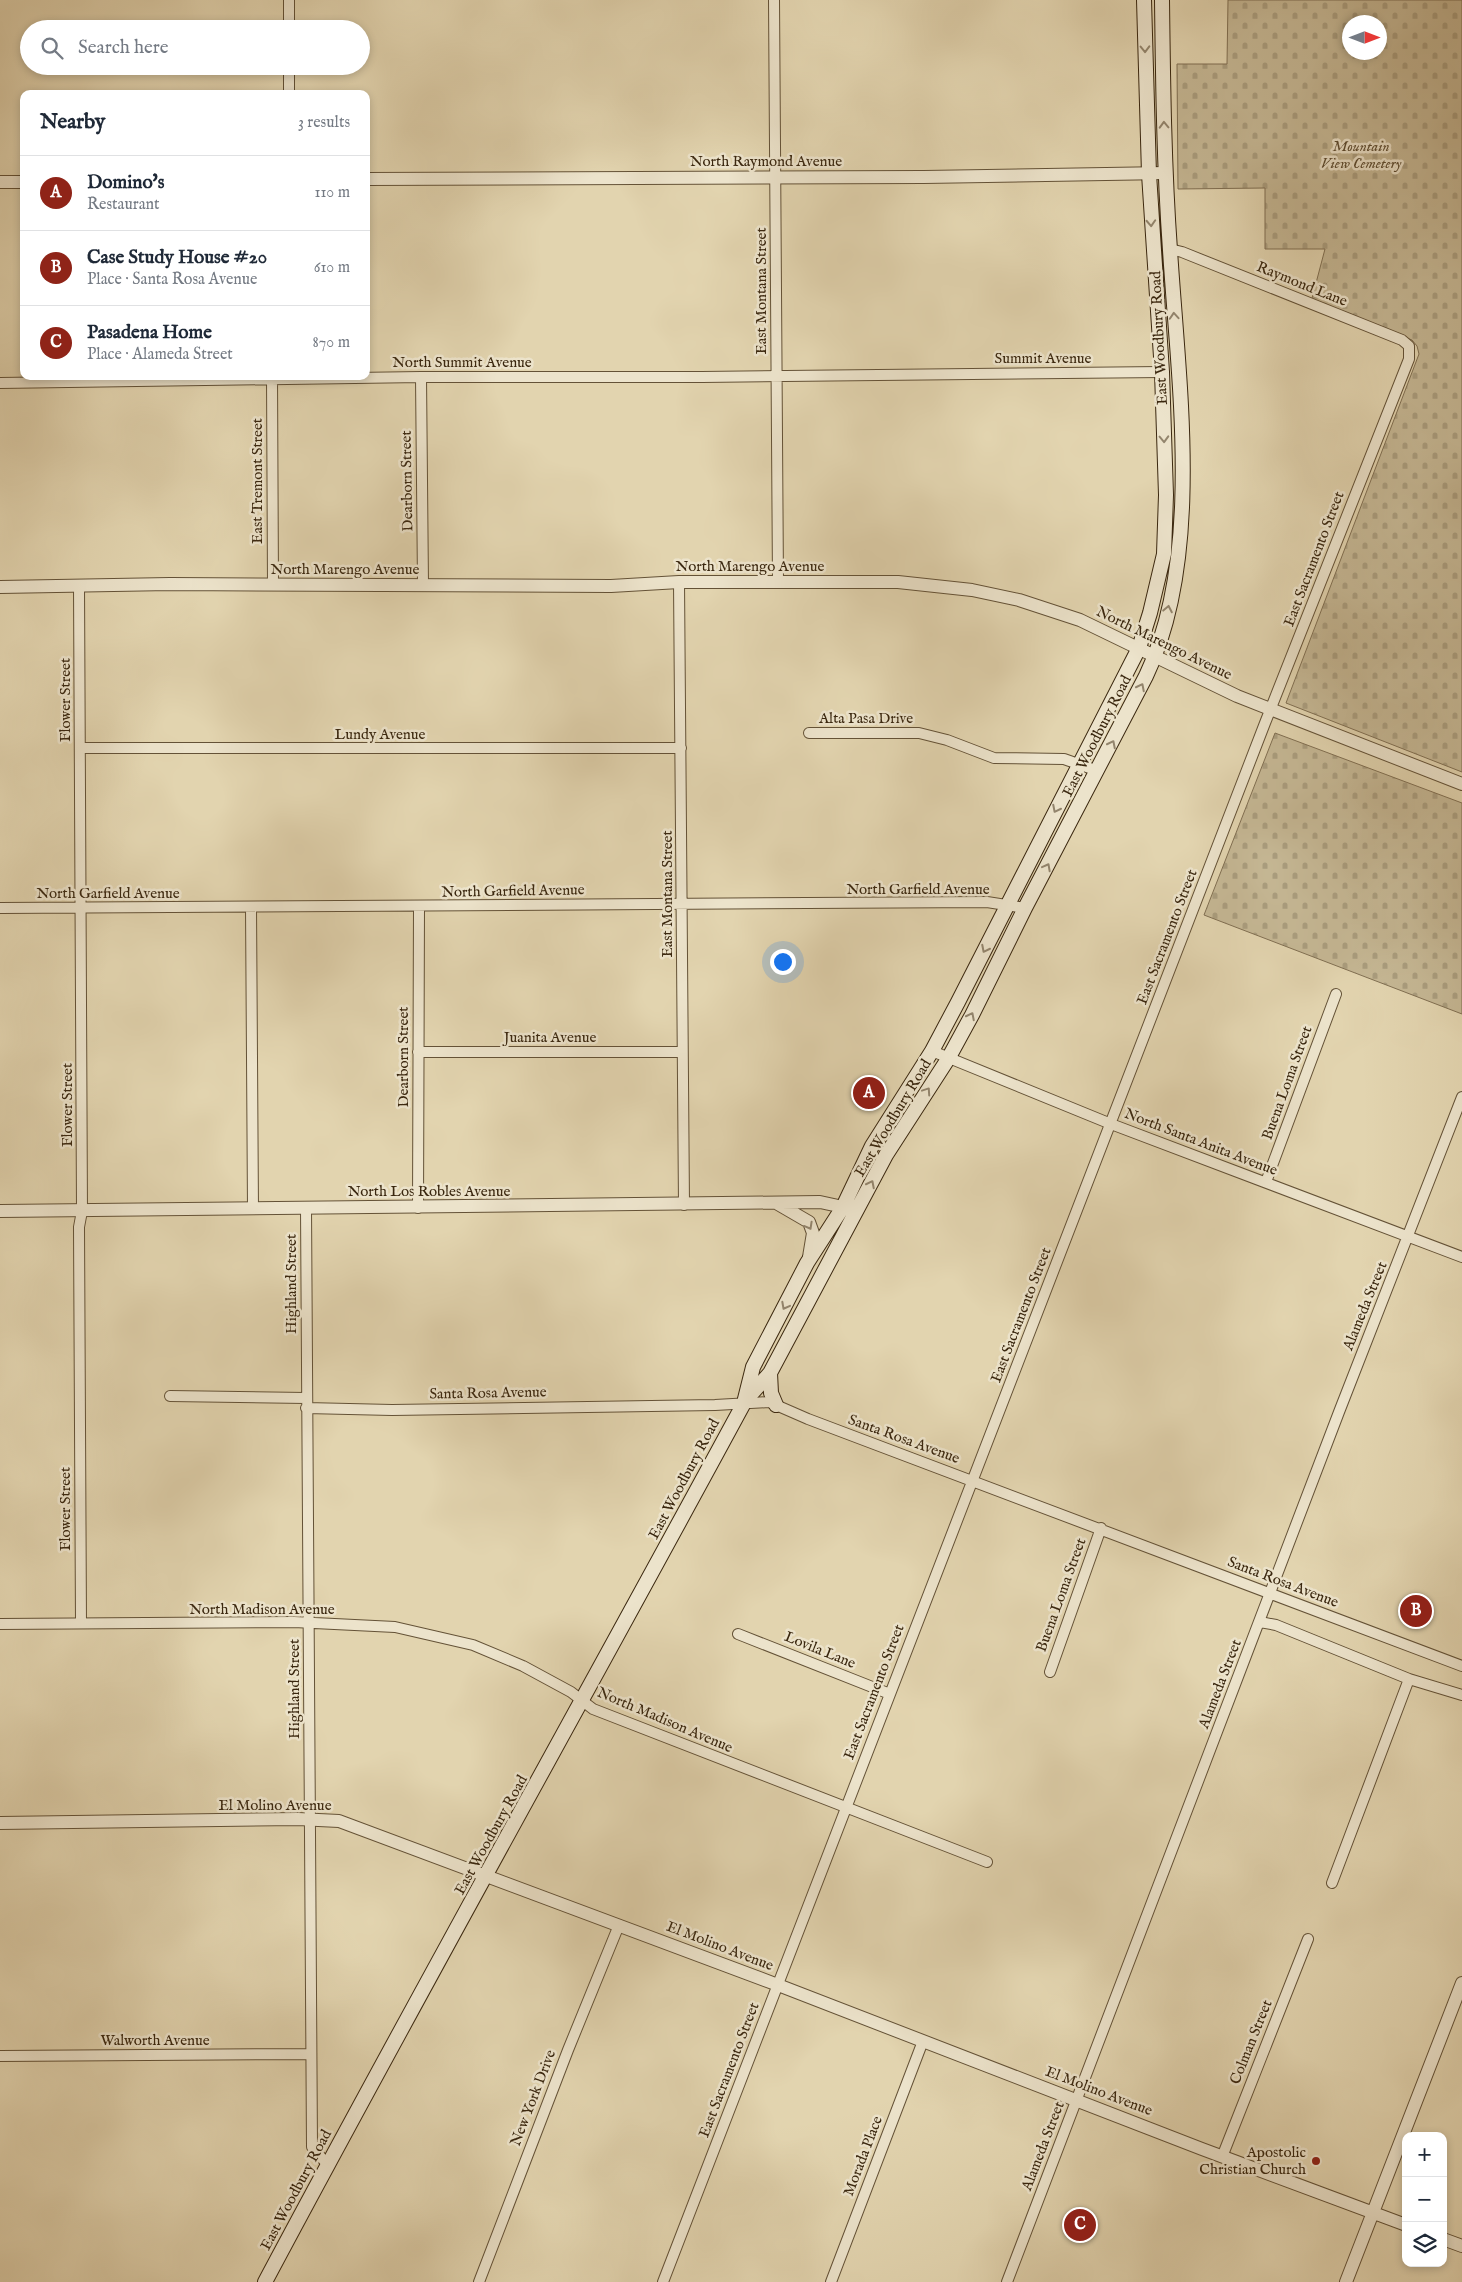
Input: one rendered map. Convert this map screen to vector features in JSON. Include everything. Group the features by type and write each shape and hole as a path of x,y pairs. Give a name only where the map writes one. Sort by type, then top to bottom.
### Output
{"main road":[{"name":"East Woodbury Road","path":"744,1403 753,1367 808,1263 843,1207 872,1146 932,1050 1139,648 1164,554 1166,495 1162,372 1148,174 1144,0"},
{"name":"East Woodbury Road","path":"266,2282 327,2164 583,1701 744,1403 770,1373 886,1155 948,1059 1156,656 1165,626 1182,527 1180,433 1166,173 1162,0"},
{"path":"890,1115 905,1123"},
{"path":"770,1373 771,1392 776,1405"}],"street":[{"path":"289,0 289,20"},
{"name":"East Montana Street","path":"774,0 778,582"},
{"path":"289,75 289,90"},
{"name":"North Raymond Avenue","path":"370,179 1035,176 1166,173"},
{"path":"0,182 20,182"},
{"name":"Raymond Lane","path":"1170,249 1182,252 1402,340 1409,346 1409,359"},
{"name":"East Sacramento Street","path":"663,2282 1271,709 1409,359"},
{"name":"Summit Avenue","path":"924,374 1162,372"},
{"name":"North Summit Avenue","path":"370,377 924,374"},
{"name":"Dearborn Street","path":"421,377 423,585"},
{"name":"North Summit Avenue","path":"0,383 216,380"},
{"name":"East Tremont Street","path":"272,380 273,585"},
{"name":"East Montana Street","path":"679,582 684,1205"},
{"name":"North Marengo Avenue","path":"0,587 170,584 612,586 679,582 898,582 972,590 1019,600 1080,620 1236,696 1462,784"},
{"name":"Flower Street","path":"79,585 82,1211 79,1227 80,1623"},
{"name":"Alta Pasa Drive","path":"809,733 919,733 947,740 994,758 1064,760 1098,771"},
{"name":"Lundy Avenue","path":"80,748 681,748"},
{"name":"North Garfield Avenue","path":"0,908 419,907 986,902 1025,908"},
{"path":"251,907 253,1209"},
{"name":"Dearborn Street","path":"418,1208 419,907"},
{"name":"Buena Loma Street","path":"1266,1182 1336,994"},
{"name":"North Santa Anita Avenue","path":"932,1050 948,1059 1017,1084 1111,1124 1409,1235 1462,1257"},
{"name":"Juanita Avenue","path":"418,1052 682,1052"},
{"name":"Alameda Street","path":"1007,2282 1462,1097"},
{"name":"North Los Robles Avenue","path":"0,1211 418,1208 824,1202 856,1213"},
{"path":"778,1204 809,1222 813,1233 808,1263"},
{"name":"Highland Street","path":"306,1208 312,2147 327,2164"},
{"name":"Santa Rosa Avenue","path":"170,1396 306,1403 392,1410 715,1405 768,1402 1462,1666"},
{"name":"Buena Loma Street","path":"1050,1672 1101,1528"},
{"name":"North Madison Avenue","path":"0,1624 309,1622 396,1627 473,1645 523,1666 583,1701 593,1709 987,1862"},
{"path":"1260,1622 1276,1625 1409,1679 1462,1695"},
{"name":"Lovila Lane","path":"738,1634 890,1694"},
{"path":"1332,1883 1409,1679"},
{"name":"El Molino Avenue","path":"0,1822 309,1819 339,1821 778,1985 1222,2157 1402,2224"},
{"name":"New York Drive","path":"479,2282 564,2059 619,1925"},
{"name":"Colman Street","path":"1222,2157 1308,1939"},
{"path":"1346,2282 1462,1983"},
{"name":"Morada Place","path":"830,2282 923,2040"},
{"name":"Walworth Avenue","path":"0,2056 311,2054"},
{"path":"1447,2240 1462,2246"}],"green space":[{"name":"Mountain View Cemetery","path":"1228,0 1462,0 1462,772 1286,703 1419,354 1417,346 1412,340 1311,302 1325,249 1265,249 1265,188 1178,189 1177,64 1227,64"},
{"path":"1275,733 1462,803 1462,1014 1204,915"}],"place":[{"name":"Domino's","path":"869,1093"},
{"name":"Case Study House #20","path":"1416,1611"},
{"name":"Apostolic Christian Church","path":"1316,2161"},
{"name":"Pasadena Home","path":"1080,2225"}]}
